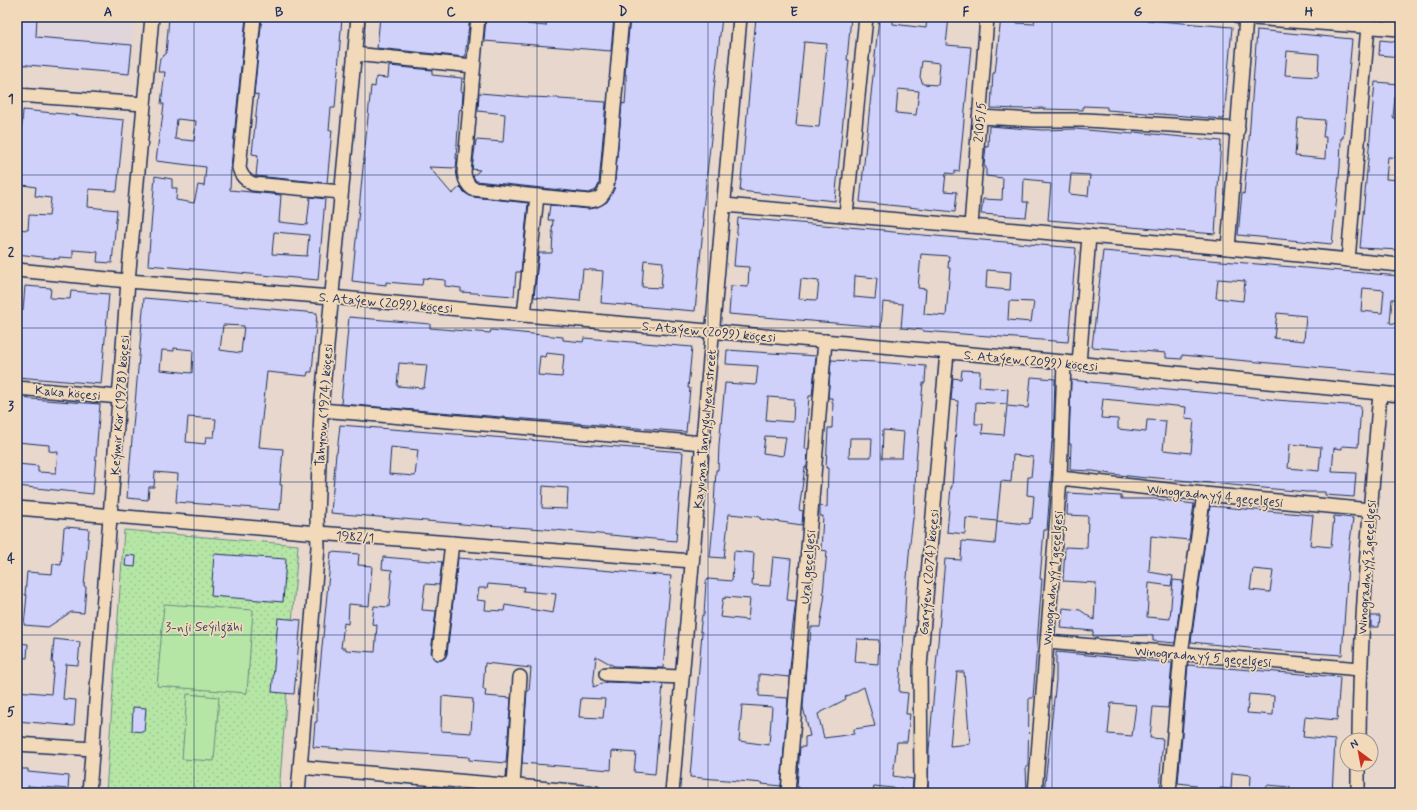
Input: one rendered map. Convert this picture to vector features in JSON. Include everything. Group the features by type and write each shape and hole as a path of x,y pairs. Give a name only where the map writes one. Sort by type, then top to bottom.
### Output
{"street":[{"name":"Keýmir Kör (1978) köçesi","path":"89,793 128,281 152,17"},
{"path":"254,17 239,168 241,174 245,180 253,184 341,192"},
{"name":"Tahyrow (1974) köçesi","path":"298,793 318,547 317,518 321,410 358,17"},
{"path":"478,17 464,173 465,180 469,186 474,189 589,201 601,198 607,186 622,17"},
{"name":"Kayuma Tanrygulyeva street","path":"672,793 740,17"},
{"path":"846,215 866,17"},
{"name":"2105/5","path":"971,226 987,17"},
{"path":"1240,17 1400,29"},
{"path":"1228,248 1246,18"},
{"path":"1348,260 1368,26"},
{"path":"354,54 474,66"},
{"path":"17,95 144,104"},
{"path":"979,118 1086,120 1238,129"},
{"path":"524,315 537,196"},
{"path":"724,205 1228,248 1400,265"},
{"path":"1079,364 1089,236"},
{"name":"S. Ataýew (2099) köçesi","path":"17,270 128,281 331,296 524,315 1064,362 1400,395"},
{"name":"Ural geçelgesi","path":"788,793 826,342"},
{"name":"Garyýew (2074) köçesi","path":"920,793 920,667 947,352"},
{"name":"Winogradnyý 1 geçelgesi","path":"1035,793 1060,478 1064,362"},
{"name":"Kaka köçesi","path":"17,388 120,397"},
{"name":"Winogradnyý 3 geçelgesi","path":"1359,732 1360,669 1370,510 1380,394"},
{"path":"321,410 703,443"},
{"name":"Winogradnyý 4 geçelgesi","path":"1060,478 1370,510"},
{"path":"1169,793 1181,654 1204,494"},
{"name":"1982/1","path":"17,508 111,517 452,544 692,561"},
{"path":"439,653 452,544"},
{"name":"Winogradnyý 5 geçelgesi","path":"1047,642 1360,669"},
{"path":"606,674 682,677"},
{"path":"513,786 520,677"},
{"path":"17,744 93,748"},
{"path":"300,767 595,793"},
{"path":"1358,772 1358,793"}],"shaded area":[{"path":"17,17 135,17 130,75 17,65"}],"green space":[{"name":"3-nji Seýilgähi","path":"124,530 298,545 279,793 106,793"},
{"path":"164,604 253,610 247,693 157,686"},
{"path":"187,694 219,697 214,761 182,759"}],"building":[{"path":"17,17 37,17 36,37 132,45 129,74 17,64"},
{"path":"169,17 246,17 230,190 281,195 279,222 307,225 310,197 325,199 318,280 148,265 155,176 172,179 172,188 177,188 176,200 194,203 198,185 204,186 206,167 156,161 164,104 161,104 165,72 158,72 160,58 166,54","holes":["177,119 196,121 194,141 175,139","274,232 309,235 307,256 272,254"]},
{"path":"262,17 342,17 335,108 331,108 329,130 332,130 327,183 256,176 258,155 252,154 258,95 254,94"},
{"path":"380,17 470,17 465,57 377,48"},
{"path":"486,17 516,20 517,17 527,17 527,24 546,26 547,17 614,17 611,51 484,41"},
{"path":"630,17 722,17 702,218 704,219 695,311 601,303 603,271 583,269 580,301 534,297 539,253 552,253 553,220 548,220 550,205 588,209 595,208 607,202 614,189 622,103 625,104 625,74","holes":["644,260 663,262 661,288 642,287"]},
{"path":"756,17 851,17 847,60 849,60 835,201 740,191","holes":["804,42 827,44 819,127 796,125"]},
{"path":"879,17 893,17 893,24 926,28 927,17 949,17 946,45 971,47 959,172 955,171 955,174 946,173 944,191 957,192 955,212 860,202","holes":["922,61 940,63 938,85 923,84 920,77","898,89 919,91 916,115 896,113"]},
{"path":"1001,17 1016,17 1016,23 1034,24 1035,17 1109,17 1232,27 1224,119 1107,110 1107,107 1083,106 1083,110 991,108 993,73 995,73"},
{"path":"1257,30 1352,39 1343,138 1341,138 1340,167 1332,244 1238,235 1242,193 1244,194","holes":["1287,51 1319,54 1318,77 1285,75","1298,118 1325,120 1323,137 1326,137 1325,159 1295,156"]},
{"path":"1380,40 1400,42 1400,57 1379,55"},
{"path":"389,66 432,70 432,75 462,78 462,110 460,109 459,113 456,168 429,167 452,194 460,187 465,193 472,197 528,203 521,272 516,272 514,296 461,292 461,288 445,286 445,280 423,278 422,285 386,282 386,285 352,281 371,86 375,87 376,77 388,78"},
{"path":"1375,82 1400,84 1400,95 1398,98 1395,97 1393,118 1400,119 1400,158 1388,157 1386,179 1400,180 1400,250 1360,248"},
{"path":"479,93 606,102 599,184 596,190 589,193 476,181 473,176 480,170 472,169 476,140 503,142 505,114 478,111"},
{"path":"23,110 124,120 117,191 89,189 88,207 117,210 112,263 97,262 98,252 73,250 73,258 59,257 59,259 17,254 17,229 28,230 29,215 49,216 51,198 35,196 36,187 17,184"},
{"path":"989,126 1042,130 1075,129 1133,134 1134,132 1221,141 1215,234 1048,220 1051,184 1042,183 1043,181 1024,179 1023,202 1028,202 1026,217 981,214 983,199 1002,200 1003,178 986,176 986,167 984,166 986,146 988,147","holes":["1071,174 1090,175 1088,196 1069,194"]},
{"path":"738,218 1076,248 1068,342 901,328 903,304 883,302 881,327 729,314 731,286 748,287 749,267 734,266","holes":["921,254 949,256 948,268 950,268 946,316 924,314 926,289 918,288","987,270 1011,272 1010,290 986,288","855,276 877,278 875,299 854,297","801,279 819,281 817,300 799,299","1009,301 1034,302 1031,322 1008,320"]},
{"path":"1103,251 1400,276 1400,299 1392,299 1390,323 1400,324 1400,375 1182,355 1182,359 1166,358 1166,353 1092,347","holes":["1218,279 1245,281 1243,301 1216,298","1363,288 1384,290 1382,313 1361,311","1277,313 1306,316 1304,341 1274,338"]},
{"path":"25,286 51,288 50,298 70,299 71,291 109,294 101,384 17,377 17,310 23,310"},
{"path":"144,298 317,313 312,372 308,372 307,376 267,372 259,447 283,449 280,485 282,485 280,510 176,502 178,474 155,472 154,487 149,487 148,500 127,498","holes":["223,325 244,326 241,353 220,350","174,348 193,350 192,373 160,370 162,350 174,351","188,417 216,419 214,437 206,437 205,444 186,442"]},
{"path":"349,317 430,324 430,328 490,333 491,330 563,337 563,340 583,342 584,338 692,347 686,432 341,404","holes":["546,353 564,355 562,377 538,375 540,356 545,357","399,363 427,365 424,388 397,386"]},
{"path":"727,350 816,356 812,396 809,396 805,449 808,449 807,467 805,467 799,510 803,511 802,525 760,519 760,517 729,514 724,558 710,557 715,504 716,470 718,470 725,383 756,385 758,366 726,364","holes":["768,397 794,399 793,422 766,420","765,436 786,437 783,456 763,453"]},
{"path":"831,360 926,366 925,383 923,383 916,461 914,518 910,543 899,692 908,693 906,714 910,714 907,742 897,742 893,776 913,779 912,793 900,793 901,789 874,786 873,793 798,793 799,787 797,787 800,747 805,747 805,737 810,736 803,707 808,641 810,641 811,627 820,627 825,594 823,593 827,551 821,550 823,516 820,516 820,506 827,507 828,468 826,468 828,428 832,428 833,402 832,398 828,398","holes":["883,430 904,432 902,458 882,458","850,438 872,438 871,457 849,457","857,639 879,640 878,664 855,662","864,687 875,726 854,729 854,734 824,738 818,714 846,699 845,697"]},
{"path":"962,370 980,371 979,387 1008,389 1007,404 976,402 975,424 983,424 982,433 1004,435 1007,406 1028,408 1031,377 1055,379 1053,442 1050,464 1052,464 1047,530 1044,530 1040,579 1042,579 1033,698 1029,698 1028,767 1026,767 1027,793 928,793 929,750 945,559 961,560 962,541 995,544 997,521 966,518 965,534 947,532 952,487 958,401 951,400 953,378 961,379","holes":["1013,455 1033,457 1031,477 1028,477 1027,495 1034,496 1032,519 1030,518 1030,523 997,521 1001,481 1011,482","957,672 964,672 970,744 950,746"]},
{"path":"1071,380 1276,400 1361,406 1358,447 1342,446 1342,449 1334,448 1332,472 1356,473 1354,497 1325,495 1325,492 1306,492 1070,470 1071,444 1069,444","holes":["1103,399 1186,407 1185,418 1194,419 1191,453 1163,450 1166,421 1147,420 1146,432 1118,429 1118,419 1101,418","1290,444 1321,447 1319,471 1288,468"]},
{"path":"17,398 100,404 93,494 17,486 17,464 38,466 38,472 56,473 58,452 49,451 49,445 17,442"},
{"path":"340,425 683,452 676,541 544,529 486,526 331,513","holes":["391,447 418,450 415,476 389,474","543,486 568,488 567,509 542,508"]},
{"path":"1068,493 1121,496 1121,499 1155,499 1194,504 1189,540 1151,536 1149,572 1173,576 1171,586 1149,583 1147,617 1170,619 1173,580 1183,581 1175,643 1153,641 1153,635 1093,636 1093,631 1061,628 1063,608 1080,610 1094,620 1096,583 1063,581 1065,547 1087,548 1088,516 1067,515"},
{"path":"1210,506 1313,515 1310,545 1331,547 1334,516 1353,518 1349,550 1342,655 1268,650 1191,642","holes":["1253,569 1273,571 1270,592 1250,590"]},
{"path":"64,528 89,529 84,586 86,587 84,613 71,612 48,627 24,625 27,595 25,595 27,572 52,574 53,564 61,565"},
{"path":"734,551 754,553 752,585 770,586 773,557 791,559 787,600 796,601 791,639 793,640 789,677 759,674 759,696 788,698 781,786 762,784 763,783 690,777 702,632 700,631 702,615 704,615 706,582 708,579 732,581","holes":["725,597 750,599 748,620 720,617 723,598 725,599","742,705 772,707 769,745 739,741"]},
{"path":"331,552 359,554 358,565 372,566 369,606 349,604 348,624 344,623 341,648 346,648 346,650 375,652 377,625 372,624 374,606 389,607 392,570 382,569 383,557 442,562 439,585 425,584 422,610 436,611 431,652 434,659 438,661 445,658 447,654 458,558 671,576 663,668 614,666 596,656 593,687 607,682 663,684 655,774 634,772 636,753 612,751 611,770 522,763 527,691 529,691 531,668 485,663 483,689 486,690 485,696 511,698 506,763 469,760 469,757 313,747 315,722 317,722 317,700","holes":["488,584 524,587 523,591 556,594 553,613 505,605 504,611 485,610 486,601 477,600 479,588 487,588","442,696 473,699 471,733 441,731","581,698 605,699 603,718 579,717"]},
{"path":"214,554 286,559 283,602 211,596"},
{"path":"126,555 136,556 135,567 125,566"},
{"path":"1371,616 1380,616 1379,627 1371,627"},
{"path":"278,618 301,620 294,694 272,692"},
{"path":"54,639 80,642 78,665 66,664 63,699 76,700 74,726 17,721 17,691 51,694 54,663 52,663"},
{"path":"17,643 28,644 27,658 17,657"},
{"path":"1056,652 1172,663 1168,708 1153,707 1150,738 1163,739 1160,793 1044,793 1056,680","holes":["1111,703 1136,705 1132,736 1108,734"]},
{"path":"1188,665 1340,677 1337,720 1305,717 1303,737 1335,740 1332,793 1289,793 1290,787 1267,785 1266,793 1250,793 1251,775 1232,773 1231,789 1220,788 1220,793 1195,793 1196,785 1178,783","holes":["1249,694 1274,696 1273,715 1247,713"]},
{"path":"133,707 146,708 144,732 132,731"},
{"path":"17,769 28,769 28,772 69,776 68,789 28,786 27,793 17,793"}]}
